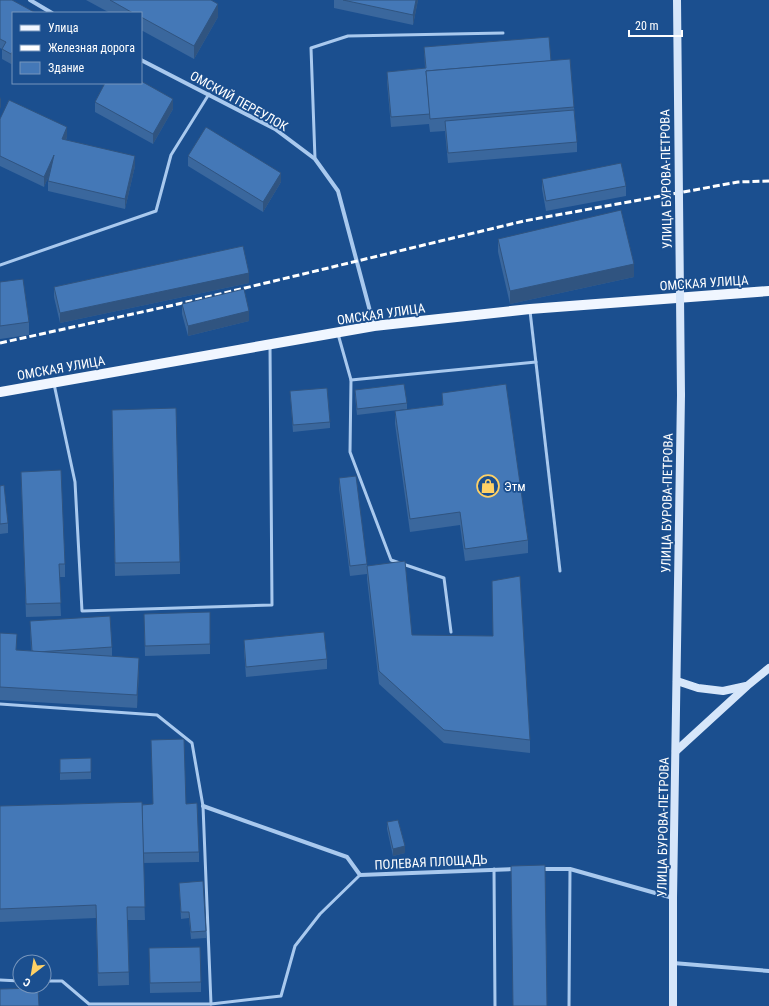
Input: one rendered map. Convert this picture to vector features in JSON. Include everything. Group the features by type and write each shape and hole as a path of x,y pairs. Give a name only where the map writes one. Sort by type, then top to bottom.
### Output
{"main road":[{"name":"УЛИЦА БУРОВА-ПЕТРОВА","path":"673,1006 673,898 681,395 677,0"},
{"name":"ОМСКАЯ УЛИЦА","path":"0,392 374,326 530,309 769,291"},
{"path":"676,751 747,686 769,668"},
{"path":"677,681 698,688 723,691 747,686"}],"street":[{"path":"30,0 50,12"},
{"name":"ОМСКИЙ ПЕРЕУЛОК","path":"142,60 275,129 315,159 338,191 374,326"},
{"name":"ПОЛЕВАЯ ПЛОЩАДЬ","path":"203,806 347,858 360,875 516,869"},
{"path":"532,869 570,869 673,898"},
{"path":"673,963 769,971"}],"lane":[{"path":"315,159 311,48 348,36 503,33"},
{"path":"0,265 156,211 170,155 209,94"},
{"path":"530,309 560,571"},
{"path":"338,332 351,380 350,452 391,560 444,578 451,632"},
{"path":"54,382 75,482 82,611 272,605 270,344"},
{"path":"351,380 536,362"},
{"path":"0,704 157,715 192,743 203,806 211,1004"},
{"path":"494,869 495,1006"},
{"path":"569,1006 570,869"},
{"path":"52,981 62,981 89,1004 211,1004 281,996 295,946 320,914 360,875"},
{"path":"0,980 12,981"}],"building":[{"path":"0,0 12,0 34,12 12,12 11,54 2,49 6,42 0,39"},
{"path":"110,0 211,0 218,4 194,46 142,18 142,12 131,12"},
{"path":"343,0 416,0 413,15"},
{"path":"549,37 551,61 426,71 430,114 391,117 387,72 426,68 424,47"},
{"path":"570,59 574,107 430,119 426,71"},
{"path":"142,82 173,99 153,134 95,102 104,84 142,84"},
{"path":"9,100 67,127 62,139 135,156 125,199 48,181 54,155 44,177 0,156 0,119"},
{"path":"574,110 577,142 448,153 445,121"},
{"path":"206,127 281,173 263,202 188,156"},
{"path":"621,163 626,186 546,201 542,179"},
{"path":"621,210 634,264 510,291 498,239"},
{"path":"243,246 249,273 60,313 54,287"},
{"path":"23,279 29,322 0,326 0,282"},
{"path":"244,289 249,311 188,326 182,304"},
{"path":"404,384 407,403 357,409 355,390"},
{"path":"506,384 528,540 465,549 460,512 410,519 395,411 443,405 442,393"},
{"path":"327,388 330,422 293,425 290,391"},
{"path":"176,408 180,562 115,563 112,410"},
{"path":"61,470 65,564 59,564 61,603 26,604 21,472"},
{"path":"356,476 367,564 350,566 339,478"},
{"path":"4,485 8,523 0,524 0,486"},
{"path":"405,561 412,635 493,636 492,581 520,576 530,740 444,730 379,671 367,566"},
{"path":"210,612 210,644 145,646 144,614"},
{"path":"110,616 112,647 37,652 32,651 30,621"},
{"path":"324,632 327,659 246,667 244,640"},
{"path":"0,633 17,634 16,650 139,658 137,695 0,687"},
{"path":"184,739 186,804 197,803 199,852 143,853 142,805 153,804 151,740"},
{"path":"91,758 91,772 60,773 60,759"},
{"path":"142,802 145,907 127,907 129,972 98,973 96,905 0,909 0,806"},
{"path":"398,820 405,846 393,849 387,822"},
{"path":"545,865 547,1006 513,1006 511,866"},
{"path":"203,881 206,931 191,932 189,912 181,912 179,883"},
{"path":"200,947 201,982 150,983 149,948"},
{"path":"0,989 12,989 12,994 38,994 39,1006 0,1006"}],"railway":[{"path":"0,343 174,305 524,221 738,182 769,181"}],"place":[{"name":"Этм","path":"488,486"}]}
